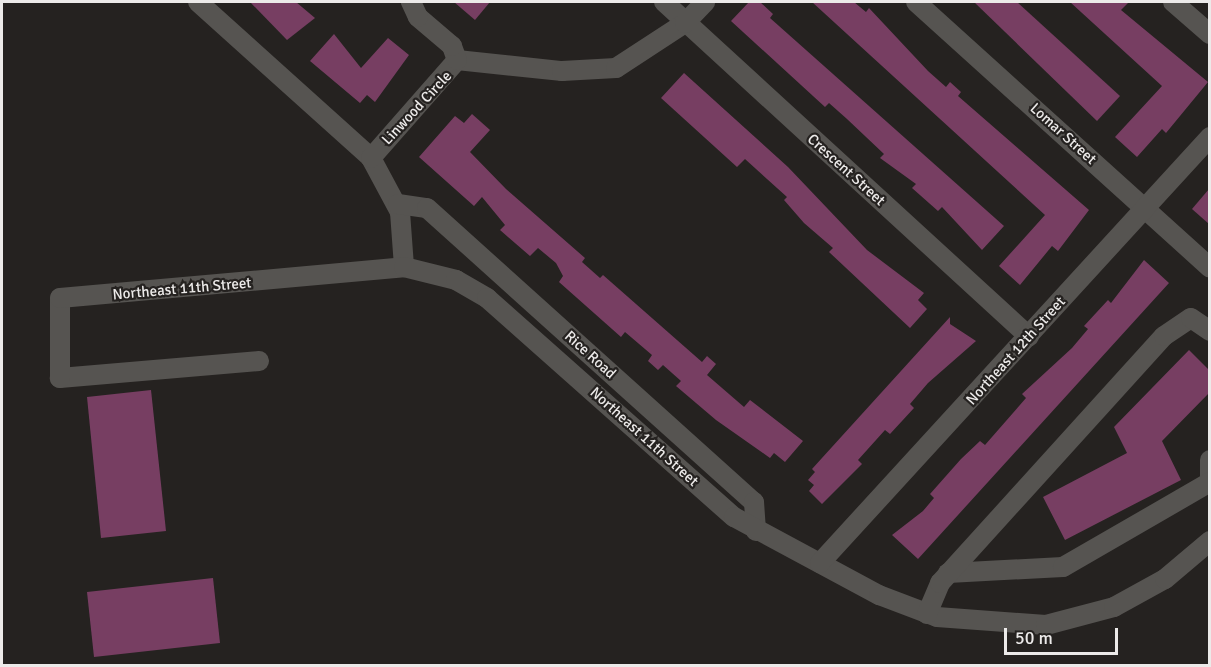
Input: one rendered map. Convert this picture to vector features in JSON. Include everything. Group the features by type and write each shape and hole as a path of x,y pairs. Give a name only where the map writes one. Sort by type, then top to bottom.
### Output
{"street":[{"path":"198,2 371,158 398,204 404,267"},
{"name":"Linwood Circle","path":"371,158 457,60 452,46 418,16 411,2"},
{"name":"Crescent Street","path":"664,2 1029,337"},
{"path":"457,60 562,71 616,69 685,23 705,2"},
{"name":"Lomar Street","path":"916,2 1209,268"},
{"path":"1173,2 1209,34"},
{"name":"Northeast 12th Street","path":"820,563 1029,337 1209,137"},
{"name":"Rice Road","path":"398,204 427,208 754,502 756,531"},
{"name":"Northeast 11th Street","path":"259,361 60,378 60,298 404,267 456,280 487,298 734,518 820,563 927,614 1046,626 1114,607 1165,579 1209,541"},
{"path":"927,614 948,573 1176,325 1191,318 1209,331"},
{"path":"948,573 1063,567 1209,480 1209,460"}],"building":[{"path":"250,2 296,2 315,18 287,40"},
{"path":"454,2 490,2 475,20"},
{"path":"749,2 760,2 773,14 770,18 1004,226 982,250 942,207 938,211 912,188 916,184 880,158 884,154 847,119 829,103 825,107 731,21"},
{"path":"812,2 854,2 866,12 869,8 928,71 946,87 950,82 961,92 958,96 1089,210 1058,251 1052,246 1020,285 999,266 1045,215"},
{"path":"974,2 1017,2 1120,96 1097,121"},
{"path":"1070,2 1129,2 1121,10 1208,82 1166,133 1162,129 1137,157 1115,137 1162,86"},
{"path":"334,34 361,68 388,38 409,55 375,102 367,95 360,103 310,61"},
{"path":"684,73 788,167 867,250 924,293 918,300 927,309 910,328 829,252 833,248 804,223 784,200 787,197 745,159 737,167 661,98"},
{"path":"472,114 490,130 470,152 506,189 585,258 582,262 600,278 603,275 702,362 707,356 716,364 707,375 744,407 750,400 803,441 785,462 774,453 770,458 716,420 676,386 681,381 663,365 658,370 648,361 652,355 625,332 621,337 559,282 563,276 556,263 538,248 530,256 500,230 505,225 482,197 474,206 419,157 455,116 464,123"},
{"path":"1209,189 1209,224 1192,209"},
{"path":"1144,260 1169,283 918,559 892,535 923,511 934,498 930,494 961,459 980,441 985,445 1026,398 1022,394 1072,348 1088,329 1084,326 1108,300 1111,303"},
{"path":"950,317 950,324 976,341 928,383 910,404 914,408 890,434 885,430 858,460 862,464 822,504 809,491 814,485 808,480 815,472 812,469"},
{"path":"1189,350 1209,370 1209,393 1162,441 1181,480 1065,540 1043,497 1127,453 1114,427"},
{"path":"151,390 166,531 101,538 87,397"},
{"path":"213,578 220,643 94,657 87,592"}]}
